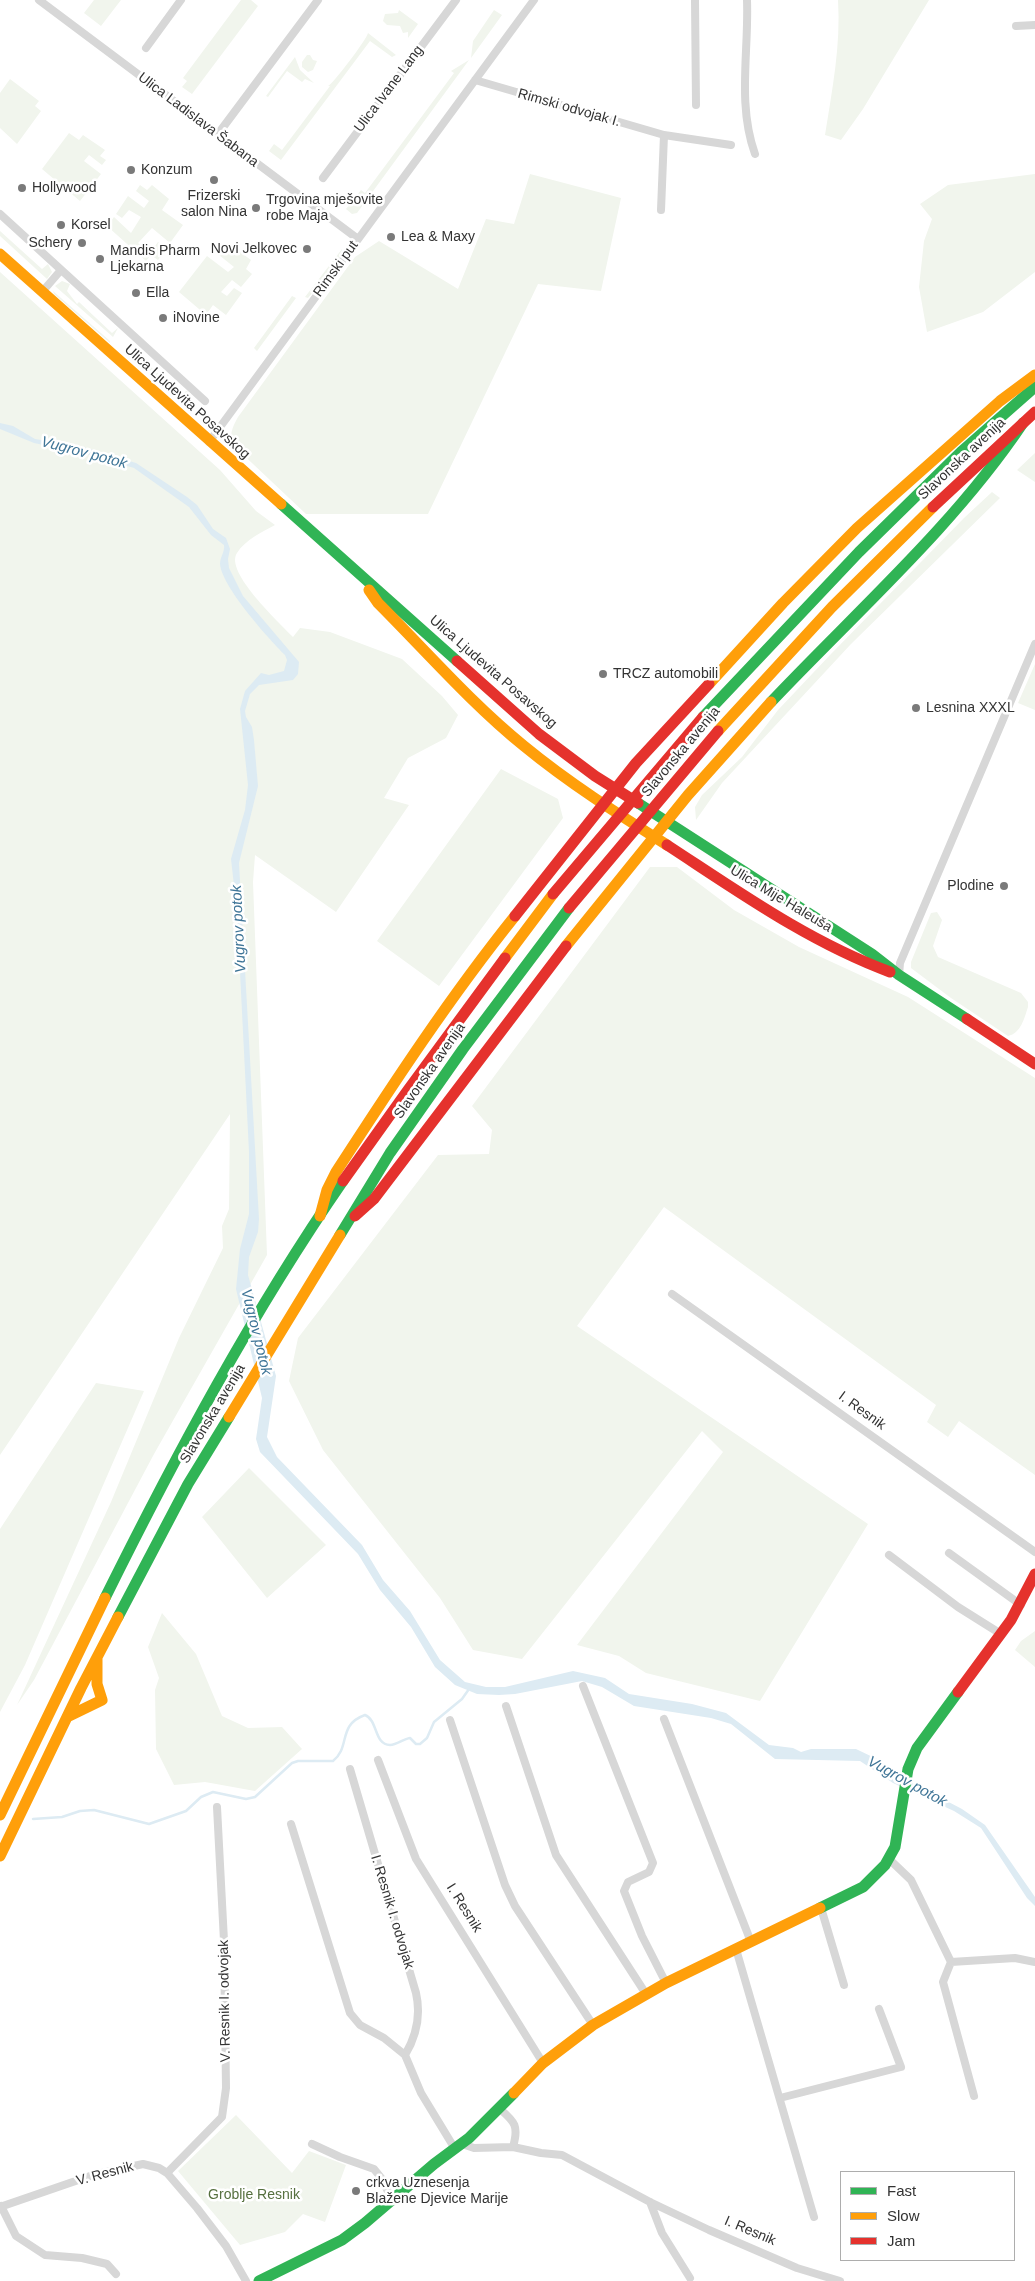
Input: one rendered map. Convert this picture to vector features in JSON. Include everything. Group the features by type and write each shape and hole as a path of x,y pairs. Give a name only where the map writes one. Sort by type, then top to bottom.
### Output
{"main road":[{"name":"Ulica Ljudevita Posavskog","path":"0,254 539,734 615,789 666,821"},
{"path":"320,1216 327,1190 336,1172 407,1062 486,952 615,789 782,603 858,528 1000,401 1035,375"},
{"name":"Slavonska avenija","path":"0,1815 84,1638 166,1477 230,1361 272,1290 320,1216 436,1051 552,894 703,717 859,552 961,452 1035,387"},
{"name":"Slavonska avenija","path":"0,1856 97,1657 188,1484 390,1153 464,1049 568,908 718,731 776,666 872,566 1035,412"},
{"path":"345,1225 374,1199 520,1003 666,821 739,737 960,503 1001,456 1023,423"},
{"name":"Ulica Ljudevita Posavskog","path":"355,572 378,603 473,700 523,745 603,804 654,836"},
{"name":"Ulica Mije Haleuša","path":"666,821 872,954 1035,1064"},
{"name":"Ulica Mije Haleuša","path":"654,836 810,936 866,963 899,974"},
{"path":"259,2281 342,2240 459,2146 500,2108 543,2063 593,2025 666,1983 863,1887 876,1877 889,1859 894,1847 908,1769 929,1729 1021,1605 1035,1574"},
{"path":"67,1717 102,1700 97,1684 97,1657"}],"street":[{"path":"146,48 182,0"},
{"path":"218,134 318,0"},
{"name":"Ulica Ivane Lang","path":"323,178 456,0"},
{"name":"Rimski put","path":"209,442 534,0"},
{"path":"695,0 696,105"},
{"path":"747,0 748,26 744,75 747,133 755,154"},
{"name":"Ulica Ladislava Šabana","path":"42,1 358,239"},
{"path":"1016,26 1035,25"},
{"name":"Rimski odvojak I.","path":"475,80 664,135 731,145"},
{"path":"661,210 664,135"},
{"name":"Ulica Ljudevita Posavskog","path":"0,214 205,401"},
{"path":"42,292 61,270"},
{"path":"899,974 900,964 1035,644"},
{"name":"I. Resnik","path":"672,1294 1035,1552"},
{"path":"949,1552 1021,1605"},
{"path":"889,1554 958,1607 1001,1634"},
{"path":"583,1686 653,1863 649,1872 628,1882 624,1891 642,1936 666,1983"},
{"path":"506,1706 556,1855 646,1994"},
{"path":"664,1719 750,1942"},
{"path":"450,1720 505,1885 515,1906 593,2025"},
{"name":"I. Resnik","path":"378,1760 416,1859 543,2063"},
{"name":"I. Resnik I. odvojak","path":"350,1769 419,2008 417,2027 412,2044 405,2054"},
{"name":"V. Resnik I. odvojak","path":"167,2173 222,2117 225,2098 224,1941 217,1807"},
{"path":"291,1824 350,2013 360,2025 384,2038 405,2054 421,2093 459,2146"},
{"path":"889,1859 911,1880 951,1962 943,1982 974,2096"},
{"path":"821,1908 844,1984"},
{"path":"736,1949 814,2217"},
{"path":"951,1962 1015,1958 1035,1962"},
{"path":"780,2098 900,2067 879,2009"},
{"path":"500,2108 516,2127 517,2134 513,2147"},
{"path":"312,2144 340,2158 374,2169 382,2179 392,2200"},
{"name":"I. Resnik","path":"459,2146 474,2148 513,2147 541,2154 562,2154 650,2202 798,2268 840,2281"},
{"name":"V. Resnik","path":"0,2206 93,2175 143,2164 159,2168 167,2173"},
{"path":"167,2173 226,2246 246,2281"},
{"path":"650,2202 662,2233 690,2278"},
{"path":"0,2206 16,2236 45,2255 82,2258 107,2264 116,2274"}],"green space":[{"path":"94,0 121,0 101,26 84,13"},
{"path":"241,0 251,0 258,6 192,94 182,87 187,81 183,78"},
{"path":"838,0 929,0 863,109 841,140 825,135 837,51"},
{"path":"399,10 418,24 408,38 408,32 403,33 400,26 387,25 383,21 385,14 398,13"},
{"path":"494,10 502,15 471,58 473,41"},
{"path":"368,33 396,55 392,57 370,41 281,160 269,151 274,144 282,150 330,86 328,86 356,52"},
{"path":"307,55 310,55 313,60 317,61 313,70 308,72 302,67 302,62"},
{"path":"295,57 300,70 314,83 305,79 302,82 287,71 268,97 266,96"},
{"path":"469,60 357,213 352,214 346,209 361,190 365,193 454,73 451,71"},
{"path":"10,79 39,101 35,106 41,111 17,144 0,128 0,93"},
{"path":"69,133 79,140 83,135 105,150 100,156 106,160 102,165 89,155 84,161 101,174 80,201 42,169"},
{"path":"530,174 621,198 601,291 538,284 428,514 306,514 235,447 232,432 238,417 355,257 379,241 458,289 486,219 514,224"},
{"path":"1035,174 1035,272 983,312 927,332 919,287 924,241 932,219 920,204 948,185"},
{"path":"140,185 147,190 152,185 169,199 162,210 183,225 170,243 152,228 138,243 150,253 158,242 167,249 158,260 151,255 146,261 107,226 114,217 131,233 141,217 129,210 122,218 116,214 128,196 144,208 149,201 136,191"},
{"path":"0,231 42,269 48,264 52,272 47,279 0,236"},
{"path":"218,244 225,249 229,244 251,260 246,269 252,274 241,287 232,280 221,292 227,296 234,288 242,293 226,315 213,305 206,315 179,292 207,256 228,272 234,267 214,251"},
{"path":"342,249 341,254 328,274 308,298 305,297"},
{"path":"0,272 220,470 256,511 275,525 244,544 237,553 235,561 238,572 255,597 293,637 300,628 330,632 402,659 442,696 458,715 446,738 408,758 384,798 409,805 336,912 255,855 253,882 267,1255 154,1454 34,1680 17,1705 111,1502 179,1338 223,1248 222,1226 229,1209 230,1114 0,1455"},
{"path":"62,281 70,284 67,291 77,304 79,302 112,333 118,328 113,337 55,286"},
{"path":"53,291 110,341 110,343 54,294"},
{"path":"292,296 296,298 257,351 254,348"},
{"path":"143,351 140,357 182,395 186,391 189,392 188,400 194,406 192,408 135,357"},
{"path":"1035,453 1035,482 1017,470"},
{"path":"992,492 1000,498 851,644 722,783 696,820 695,807 702,795 742,757 778,710 964,518"},
{"path":"1035,664 1035,710 1018,703"},
{"path":"501,769 558,799 563,818 439,986 377,941"},
{"path":"650,867 677,867 734,910 799,947 908,997 1035,1078 1035,1475 959,1421 948,1437 927,1422 936,1405 664,1207 577,1326 868,1524 760,1701 646,1673 619,1656 577,1645 723,1452 702,1431 522,1659 473,1650 440,1598 323,1450 289,1381 298,1338 438,1155 489,1154 492,1130 472,1106"},
{"path":"937,912 942,920 933,946 938,957 1021,993 1028,1002 1025,1016 1016,1032 1008,1036 951,998 911,968 911,962 931,913"},
{"path":"96,1383 144,1391 25,1665 0,1712 0,1529"},
{"path":"249,1468 326,1545 267,1598 202,1517"},
{"path":"162,1613 196,1654 222,1716 248,1728 282,1727 302,1749 255,1791 205,1782 174,1785 156,1749 155,1690 159,1678 148,1647"},
{"path":"1035,1631 1035,1667 1015,1650 1021,1641"},
{"name":"Groblje Resnik","path":"236,2115 292,2173 309,2151 346,2165 325,2222 303,2214 285,2232 240,2245 178,2171"}],"water":[{"name":"Vugrov potok","path":"0,423 13,426 35,439 80,446 136,463 187,497 197,505 213,529 226,538 230,549 229,568 243,596 299,662 298,674 293,680 259,685 250,694 245,711 252,727 258,786 239,863 259,1219 258,1232 249,1257 248,1275 276,1376 267,1437 277,1457 362,1545 383,1580 410,1611 440,1660 465,1682 486,1687 505,1687 573,1671 605,1678 629,1694 692,1704 726,1713 769,1745 793,1748 801,1752 811,1749 856,1749 881,1761 895,1774 962,1809 985,1825 1035,1897 1035,1906 1027,1898 981,1828 954,1811 893,1783 860,1761 775,1759 731,1724 711,1718 634,1706 602,1687 582,1681 515,1694 499,1695 477,1694 455,1685 435,1667 411,1627 380,1590 358,1554 260,1452 256,1439 262,1398 236,1289 240,1249 249,1214 249,1152 237,912 231,859 245,810 248,785 240,709 245,691 261,673 269,675 284,671 287,660 285,655 247,612 229,586 220,564 224,545 211,535 189,507 134,468 86,454 34,443 0,429"}],"waterway":[{"path":"33,1819 62,1817 80,1811 94,1810 149,1824 186,1811 201,1797 213,1792 246,1799 255,1797 292,1763 298,1761 333,1761 342,1749 347,1730 351,1724 356,1719 365,1715 372,1722 378,1737 385,1744 393,1745 410,1738 416,1744 420,1744 427,1738 434,1722 462,1699 469,1689"}],"traffic: fast":[{"path":"703,717 859,552 961,452 1035,387"},
{"path":"771,702 935,533 996,461 1023,423"},
{"path":"281,504 457,661"},
{"path":"638,803 872,954 899,975 967,1019"},
{"path":"340,1235 390,1153 463,1049 569,908"},
{"path":"105,1598 159,1491 216,1385 277,1282 343,1181"},
{"path":"118,1617 188,1484 229,1417"},
{"path":"820,1908 863,1887 885,1865 895,1847 908,1769 917,1748 958,1692"},
{"path":"259,2281 342,2240 365,2223 434,2164 469,2138 514,2093"}],"traffic: slow":[{"path":"0,254 281,504"},
{"path":"709,684 783,603 857,528 1000,401 1035,375"},
{"path":"718,731 832,607 933,507"},
{"path":"369,590 378,603 504,729 541,760 576,785 667,845"},
{"path":"566,946 688,795 771,702"},
{"path":"505,958 553,894"},
{"path":"320,1216 327,1190 357,1139 445,1009 515,916"},
{"path":"229,1417 340,1235"},
{"path":"0,1815 105,1598"},
{"path":"0,1856 81,1688 118,1617"},
{"path":"67,1717 102,1700 97,1684 97,1659"},
{"path":"514,2093 543,2063 593,2025 666,1983 820,1908"}],"traffic: jam":[{"path":"933,507 1035,412"},
{"path":"457,661 539,734 595,776 638,803"},
{"path":"515,916 636,763 709,684"},
{"path":"553,894 703,717"},
{"path":"569,908 718,731"},
{"path":"667,845 748,898 803,931 860,960 890,972"},
{"path":"355,1216 374,1199 566,946"},
{"path":"343,1181 505,958"},
{"path":"967,1019 1035,1064"},
{"path":"958,1692 1011,1620 1035,1574"}],"place":[{"name":"Konzum","path":"131,170"},
{"name":"Frizerski salon Nina","path":"214,180"},
{"name":"Hollywood","path":"22,188"},
{"name":"Trgovina mješovite robe Maja","path":"256,208"},
{"name":"Korsel","path":"61,225"},
{"name":"Lea & Maxy","path":"391,237"},
{"name":"Schery","path":"82,243"},
{"name":"Novi Jelkovec","path":"307,249"},
{"name":"Mandis Pharm Ljekarna","path":"100,259"},
{"name":"Ella","path":"136,293"},
{"name":"iNovine","path":"163,318"},
{"name":"TRCZ automobili","path":"603,674"},
{"name":"Lesnina XXXL","path":"916,708"},
{"name":"Plodine","path":"1004,886"},
{"name":"crkva Uznesenja Blažene Djevice Marije","path":"356,2191"}]}
